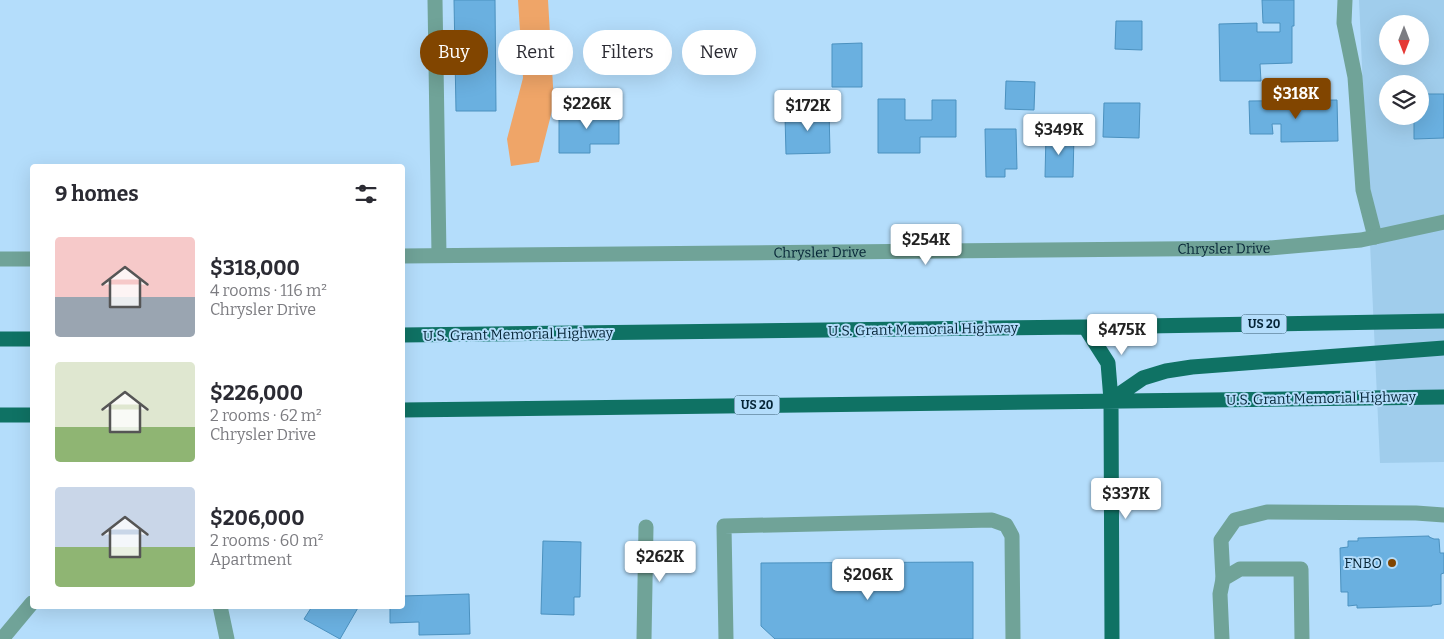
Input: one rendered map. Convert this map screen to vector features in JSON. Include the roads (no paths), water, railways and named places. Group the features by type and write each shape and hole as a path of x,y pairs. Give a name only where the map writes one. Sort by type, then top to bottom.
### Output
{"main road":[{"name":"U.S. Grant Memorial Highway","path":"405,335 1444,321"},
{"path":"1085,327 1108,363 1111,400 1112,639"},
{"path":"0,340 30,339"},
{"path":"1111,400 1143,378 1166,371 1192,367 1444,348"},
{"name":"U.S. Grant Memorial Highway","path":"1111,400 1444,397"},
{"name":"US 20","path":"405,410 1111,400"},
{"path":"0,415 30,415"}],"street":[{"path":"435,0 438,256"},
{"path":"1345,0 1344,23 1355,77 1363,190 1375,237"},
{"name":"Chrysler Drive","path":"405,256 1270,248 1361,240 1444,222"},
{"path":"0,259 30,259"},
{"path":"1222,639 1220,594 1223,579 1221,540 1234,520 1267,512 1416,513 1444,515"},
{"path":"726,639 724,526 992,520 1006,525 1012,536 1013,639"},
{"path":"644,639 646,527"},
{"path":"1223,579 1240,569 1301,569 1302,639"},
{"path":"2,639 30,605"},
{"path":"221,609 227,639"}],"place":[{"name":"FNBO","path":"1392,563"}]}
